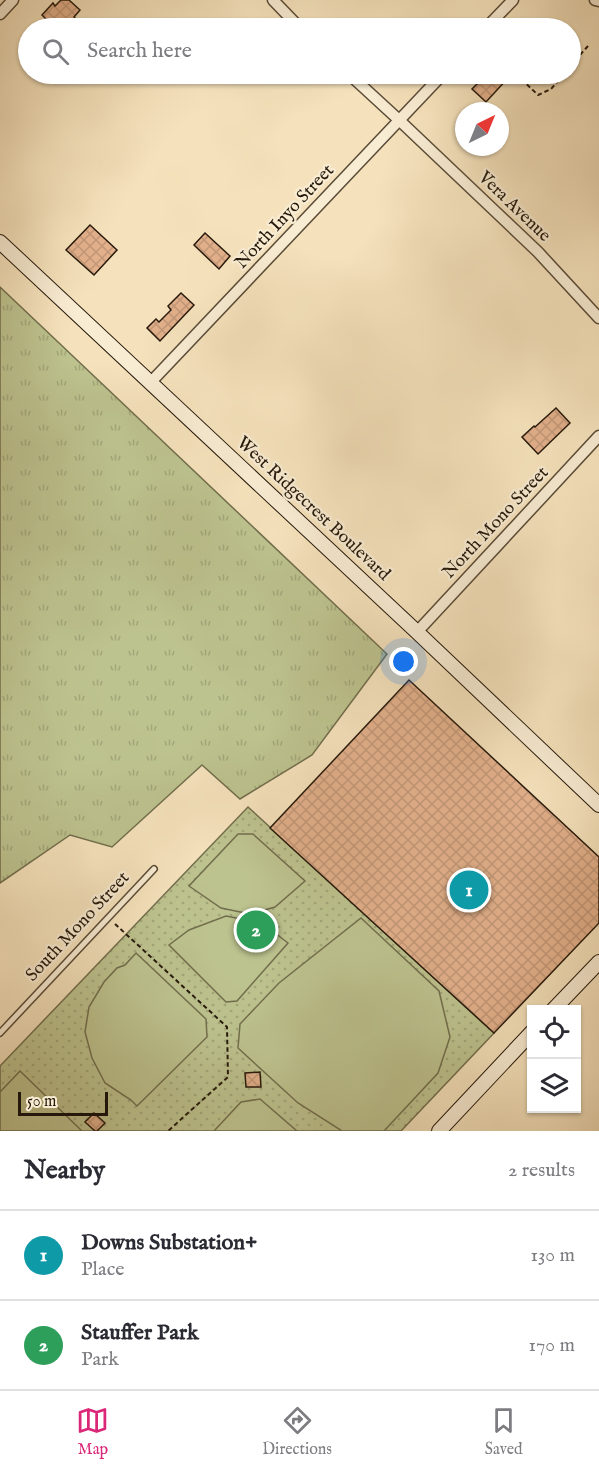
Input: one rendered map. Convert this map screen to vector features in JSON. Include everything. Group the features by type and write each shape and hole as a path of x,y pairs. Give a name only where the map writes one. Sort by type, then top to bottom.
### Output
{"street":[{"path":"0,14 13,0"},
{"path":"273,0 290,18"},
{"path":"496,18 513,0"},
{"name":"Vera Avenue","path":"360,84 538,252 599,318"},
{"name":"North Inyo Street","path":"150,383 433,84"},
{"name":"West Ridgecrest Boulevard","path":"0,242 599,805"},
{"name":"North Mono Street","path":"417,632 599,436"},
{"path":"559,1005 599,962"},
{"path":"439,1131 527,1036"}],"lane":[{"name":"South Mono Street","path":"0,1033 154,869"}],"path":[{"path":"581,54 588,46"},
{"path":"526,84 538,95 551,89 555,84"},
{"path":"108,918 227,1028 228,1077 168,1131"}],"green space":[{"path":"0,287 387,654 312,755 240,799 202,765 112,847 70,835 0,883"},
{"path":"248,807 494,1033 401,1131 0,1131 0,1066"},
{"path":"238,834 253,834 305,881 275,907 250,914 221,908 189,886"},
{"path":"226,916 262,923 288,943 237,1001 226,1002 169,945 189,930"},
{"path":"361,918 439,991 450,1037 438,1073 384,1131 342,1131 298,1103 238,1048 240,1024 279,983"},
{"path":"136,953 206,1019 207,1037 137,1106 105,1083 92,1058 85,1032 89,1007 104,982"},
{"path":"20,1071 82,1131 0,1131 0,1092"},
{"path":"260,1099 297,1131 214,1131 241,1102"}],"building":[{"path":"61,0 69,0 80,10 75,18 45,18 42,15 53,3 55,6"},
{"path":"477,84 502,84 486,102 472,89"},
{"path":"90,225 117,250 94,275 66,250"},
{"path":"205,233 230,256 219,269 194,245"},
{"path":"181,293 194,305 160,341 147,328 156,319 159,322 171,310 168,306"},
{"path":"556,408 570,423 538,454 522,437"},
{"path":"409,680 599,857 599,923 494,1033 270,828"},
{"path":"260,1072 261,1087 246,1087 245,1073"},
{"path":"94,1113 105,1123 97,1131 85,1122"}],"place":[{"name":"Downs Substation+","path":"469,890"},
{"name":"Stauffer Park","path":"256,930"}]}
